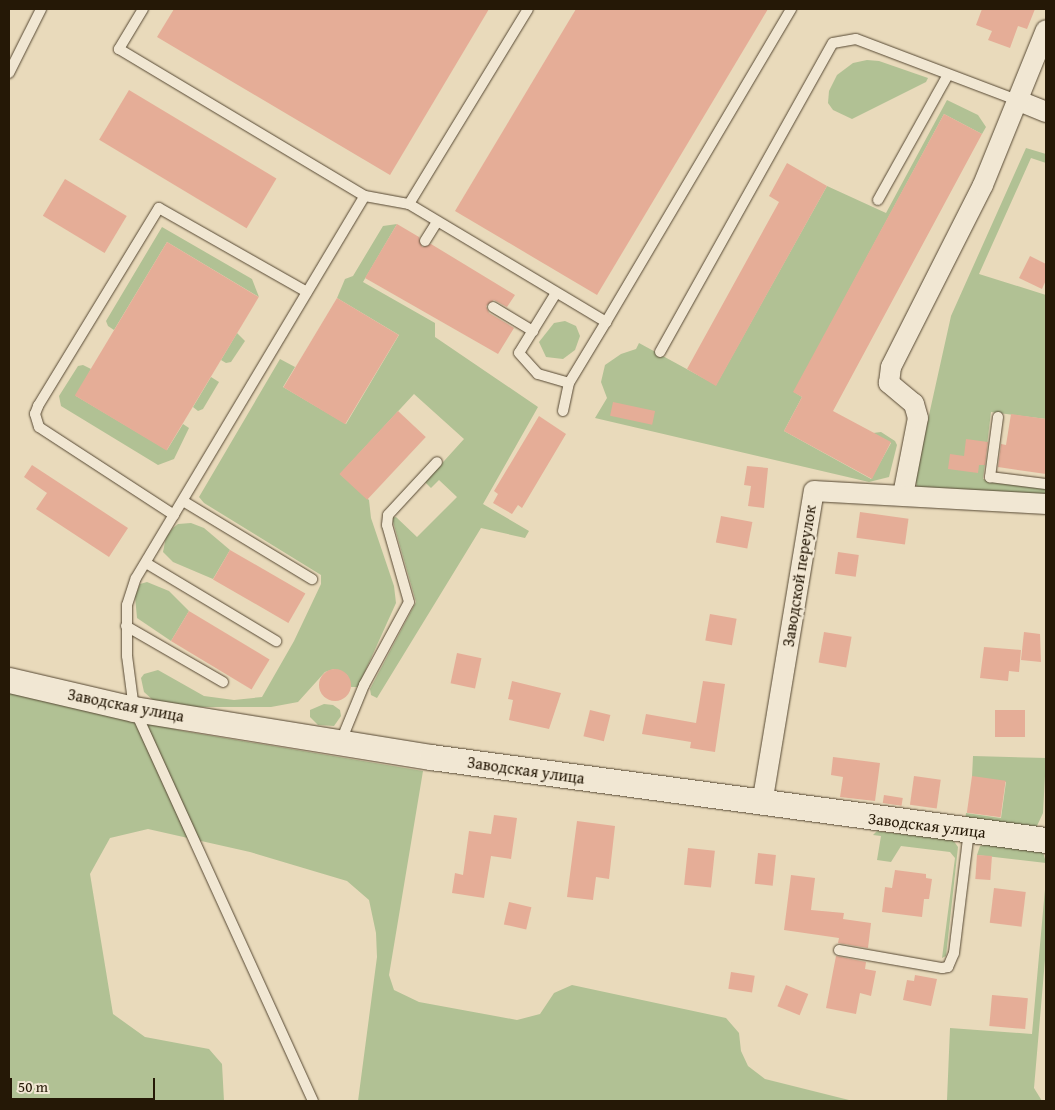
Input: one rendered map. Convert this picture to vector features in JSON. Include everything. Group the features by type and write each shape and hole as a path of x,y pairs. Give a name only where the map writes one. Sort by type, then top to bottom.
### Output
{"street":[{"path":"903,495 918,418 914,404 889,383 891,367 983,185 1019,101 1046,30"},
{"path":"1019,101 1046,112"},
{"name":"Заводской переулок","path":"762,804 814,491 1046,504"},
{"name":"Заводская улица","path":"9,680 134,709 341,742 762,804 1046,840"}],"lane":[{"path":"9,73 41,9"},
{"path":"142,9 119,49 365,196 409,204 606,322"},
{"path":"409,204 528,9"},
{"path":"563,411 569,383 791,9"},
{"path":"660,352 829,47 838,41 856,39 1019,101"},
{"path":"878,200 948,75"},
{"path":"314,1101 134,709 129,683 126,626 130,596 146,563 365,196"},
{"path":"174,515 40,427 35,414 43,398 159,208 307,292"},
{"path":"425,241 437,222"},
{"path":"556,293 519,353 538,374 569,383"},
{"path":"493,307 533,331"},
{"path":"998,417 990,477 1046,484"},
{"path":"341,742 364,685 409,602 386,525 388,515 437,462"},
{"path":"182,501 312,579"},
{"path":"146,563 276,641"},
{"path":"126,626 223,682"},
{"path":"839,950 942,968 948,966 954,953 969,830"}],"green space":[{"path":"867,60 879,61 928,78 926,82 852,119 833,110 828,103 829,91 837,75 853,63"},
{"path":"947,100 978,115 986,127 982,134 944,114 794,392 802,397 784,431 871,479 891,443 873,433 881,432 895,441 897,445 889,477 869,482 595,418 607,398 601,382 605,365 621,354 636,349 639,343 716,385 827,186 886,213"},
{"path":"1026,148 1046,154 1046,163 1031,158 979,274 1046,295 1046,419 991,412 983,479 1046,488 1046,498 917,487 915,478 951,316"},
{"path":"397,224 363,282 435,323 435,337 538,407 483,504 529,531 525,538 481,528 377,698 371,695 370,689 416,602 392,518 396,517 417,537 457,497 439,480 431,488 425,482 464,439 414,394 340,474 369,500 371,518 394,586 396,603 358,687 351,687 347,675 334,669 325,672 298,702 271,707 193,707 154,701 144,692 141,678 144,674 158,670 204,696 234,700 262,697 294,641 321,584 321,575 204,503 199,497 280,359 295,367 283,387 346,424 399,335 337,298 345,279 353,276 383,226"},
{"path":"162,227 252,279 259,297 167,242 114,330 108,326 106,321"},
{"path":"565,321 576,326 580,336 575,350 563,359 546,357 539,342 554,323"},
{"path":"237,333 245,341 231,362 226,363 221,360"},
{"path":"83,365 91,369 76,396 167,450 183,424 189,428 174,459 158,465 61,406 59,396 78,366"},
{"path":"211,377 219,382 203,409 198,411 193,407"},
{"path":"191,523 204,528 230,550 213,579 173,562 163,552 166,537 173,528 178,524"},
{"path":"147,582 169,591 189,611 171,641 137,618 135,596 140,584"},
{"path":"9,689 183,731 423,771 389,975 394,990 419,1002 517,1020 540,1014 554,993 572,985 726,1018 739,1033 741,1051 748,1066 765,1079 853,1101 358,1101 377,957 376,933 369,900 347,881 250,852 148,829 110,838 90,874 113,1014 145,1037 209,1049 222,1064 224,1101 9,1101"},
{"path":"324,704 333,705 340,710 341,716 334,726 318,725 310,717 310,710"},
{"path":"973,756 1046,758 1043,813 1036,828 965,821 966,813 1001,818 1006,782 972,777"},
{"path":"877,831 953,840 958,847 946,956 942,958 955,858 950,852 901,846 891,862 877,860 881,836 873,835"},
{"path":"988,844 1043,852 1046,863 977,855 980,846"},
{"path":"1046,878 1046,948 1034,1088 1042,1101 853,1101 947,1100 950,1028 1032,1034"}],"building":[{"path":"174,9 489,9 390,175 157,37"},
{"path":"576,9 768,9 597,295 455,211"},
{"path":"982,9 1035,9 1027,29 1018,26 1010,48 988,40 992,31 976,25"},
{"path":"129,90 276,179 247,228 99,140"},
{"path":"944,114 982,134 833,411 891,442 872,479 784,431 802,397 793,392"},
{"path":"787,163 827,186 716,386 687,369 779,202 769,196"},
{"path":"65,179 127,216 105,253 43,216"},
{"path":"397,224 419,237 422,247 431,244 515,295 507,307 494,300 486,306 489,313 514,328 498,354 365,278"},
{"path":"167,242 259,297 167,451 75,395"},
{"path":"1030,256 1046,264 1046,280 1042,289 1019,278"},
{"path":"337,298 399,335 345,424 283,387"},
{"path":"613,402 655,411 652,425 610,416"},
{"path":"398,411 426,437 367,500 339,474"},
{"path":"1011,414 1046,419 1046,474 998,467 1001,444 1006,445"},
{"path":"539,416 566,434 522,508 518,505 512,514 493,503 498,494 494,491"},
{"path":"966,439 988,442 985,465 979,465 978,473 948,469 950,454 964,456"},
{"path":"32,465 128,528 109,557 36,509 47,493 24,477"},
{"path":"747,466 768,468 764,508 748,506 751,486 744,485"},
{"path":"860,512 909,519 905,545 856,538"},
{"path":"721,516 752,522 747,549 716,543"},
{"path":"230,550 305,594 288,623 213,579"},
{"path":"838,552 859,555 856,577 835,574"},
{"path":"189,611 270,659 252,689 171,641"},
{"path":"710,614 737,619 732,645 705,641"},
{"path":"824,632 852,637 846,667 819,663"},
{"path":"1024,632 1040,634 1041,662 1021,660"},
{"path":"984,647 1021,650 1019,672 1009,671 1008,681 980,678"},
{"path":"457,653 481,658 475,689 451,683"},
{"path":"335,669 346,674 351,685 346,696 335,701 324,696 319,685 324,674"},
{"path":"512,681 561,693 549,729 509,720 513,700 508,699"},
{"path":"703,681 725,684 715,752 690,748 691,742 642,734 646,714 696,723"},
{"path":"590,710 610,715 604,741 583,736"},
{"path":"995,710 1025,710 1025,737 995,737"},
{"path":"833,757 880,763 875,801 840,797 843,777 831,775"},
{"path":"914,776 941,780 937,808 910,805"},
{"path":"972,776 1006,781 1001,817 967,813"},
{"path":"884,795 903,798 902,806 883,803"},
{"path":"494,815 517,818 511,859 491,856 484,898 452,893 455,873 463,875 469,831 491,834"},
{"path":"577,821 615,826 609,879 596,877 593,900 567,897"},
{"path":"688,848 715,851 711,888 684,885"},
{"path":"758,853 776,855 773,886 755,884"},
{"path":"977,855 992,856 990,880 975,879"},
{"path":"895,870 926,874 926,878 932,879 929,899 924,899 922,917 882,912 885,887 892,888"},
{"path":"791,875 815,878 811,910 844,913 843,919 871,923 868,948 838,943 839,938 784,930"},
{"path":"994,888 1026,892 1021,927 990,923"},
{"path":"509,902 531,907 526,930 504,924"},
{"path":"836,956 866,962 865,969 876,971 871,996 860,993 856,1014 826,1008"},
{"path":"731,972 755,976 752,993 728,989"},
{"path":"915,975 937,979 931,1006 903,1000 907,980 914,981"},
{"path":"786,985 808,994 800,1015 777,1006"},
{"path":"992,995 1028,998 1025,1029 989,1026"}]}
